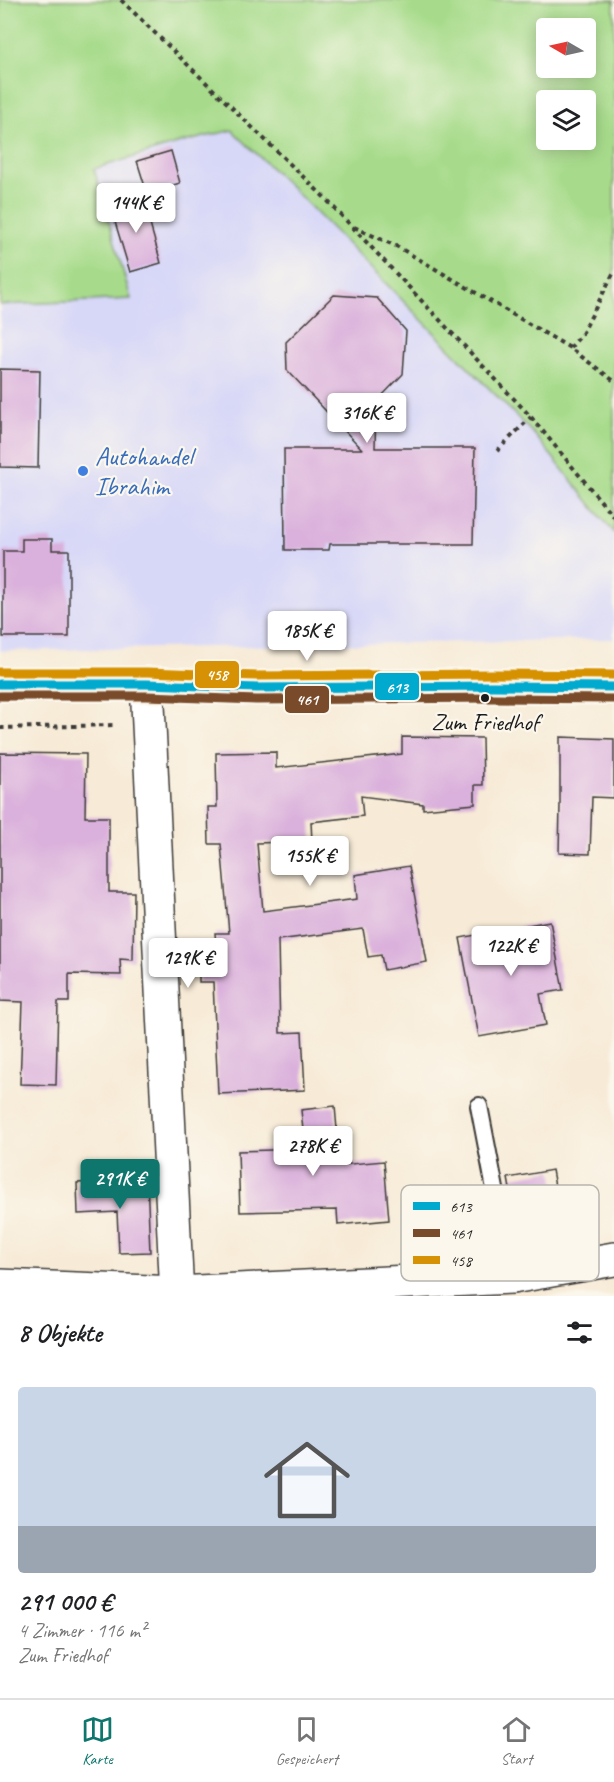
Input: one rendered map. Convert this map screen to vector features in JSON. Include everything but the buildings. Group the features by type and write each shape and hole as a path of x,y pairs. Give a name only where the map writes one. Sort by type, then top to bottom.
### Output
{"main road":[{"path":"0,684 147,684 257,688 614,687"}],"street":[{"path":"147,684 177,1295"},
{"path":"599,1263 614,1259"},
{"path":"0,1286 177,1295 513,1287 535,1281"}],"lane":[{"path":"479,1106 494,1185"}],"path":[{"path":"121,0 351,225 531,417 614,517"},
{"path":"351,225 398,247 570,348 614,381"},
{"path":"570,348 582,334 614,272"},
{"path":"497,451 531,417"},
{"path":"0,728 149,724"}],"shaded area":[{"path":"232,130 534,434 614,533 614,639 0,651 0,305 130,299 94,168"}],"green space":[{"path":"0,0 614,0 614,533 534,434 232,130 94,169 131,299 0,305"}],"transit line":[{"name":"458","path":"0,672 147,672 257,676 614,675"},
{"name":"613","path":"0,684 147,684 257,688 614,687"},
{"name":"461","path":"0,696 147,696 257,700 614,699"}],"place":[{"name":"Autohandel Ibrahim","path":"83,471"},
{"name":"Zum Friedhof","path":"485,698"}]}
